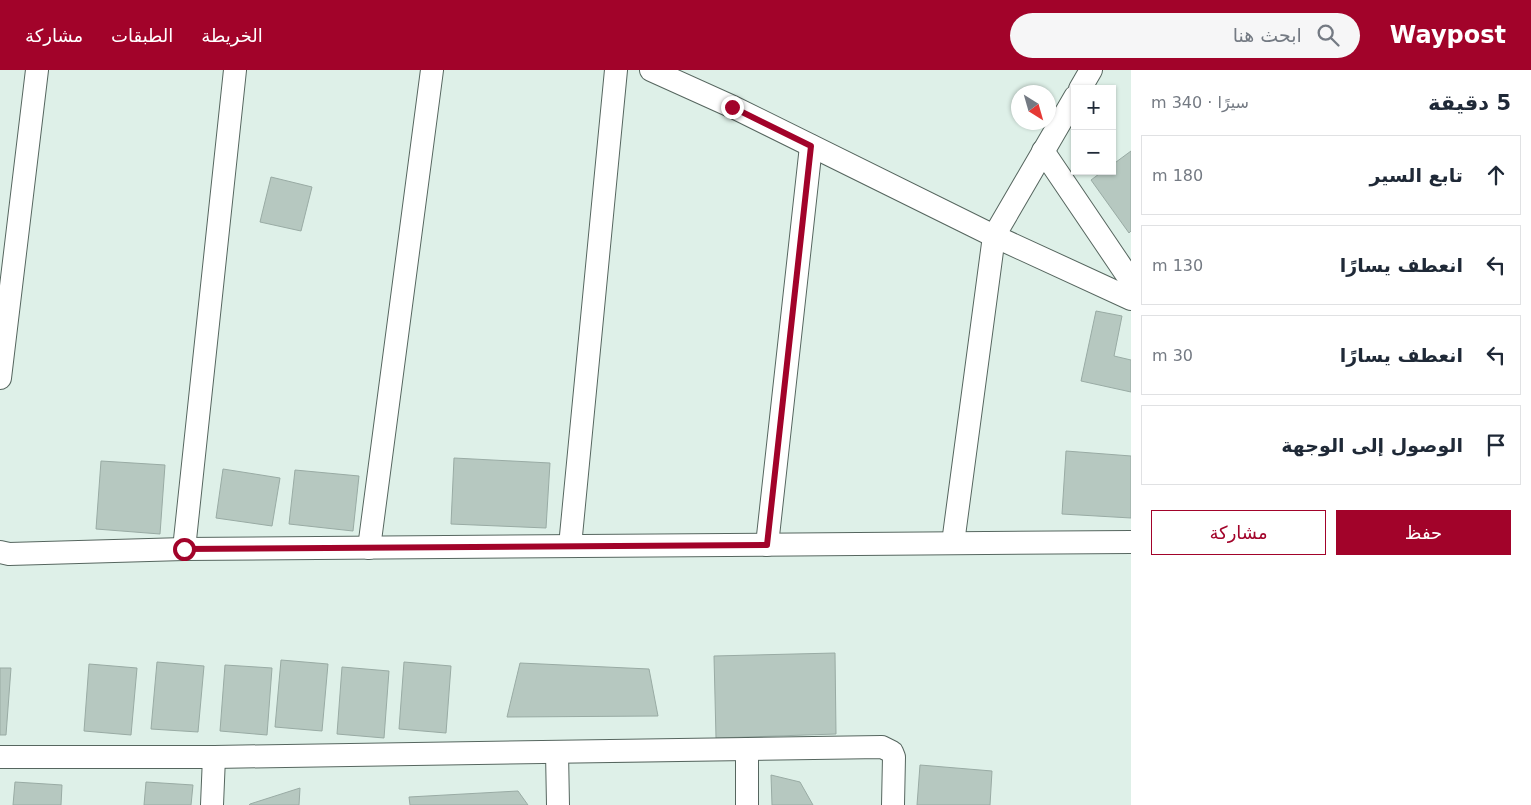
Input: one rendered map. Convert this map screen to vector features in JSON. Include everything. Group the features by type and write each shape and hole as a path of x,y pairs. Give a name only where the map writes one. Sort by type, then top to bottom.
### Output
{"street":[{"path":"0,378 37,70"},
{"path":"184,549 235,70"},
{"path":"369,548 432,70"},
{"path":"570,546 616,70"},
{"path":"651,70 732,107 994,236 1131,299"},
{"path":"1082,85 1091,70"},
{"path":"953,543 994,236 1071,105"},
{"path":"767,545 811,146"},
{"path":"1044,151 1131,281"},
{"path":"0,552 9,554 184,549 1131,542"},
{"path":"0,757 882,747 892,752 894,757 893,805"},
{"path":"747,749 747,805"},
{"path":"557,752 558,805"},
{"path":"212,805 214,756"}],"building":[{"path":"1131,151 1131,231 1129,233 1091,180 1098,175 1116,175 1116,162"},
{"path":"271,177 312,187 301,231 260,222"},
{"path":"1096,311 1122,316 1114,356 1131,360 1131,392 1081,381"},
{"path":"1066,451 1131,456 1131,518 1062,514"},
{"path":"454,458 550,463 546,528 451,524"},
{"path":"101,461 165,465 160,534 96,529"},
{"path":"223,469 280,478 272,526 216,518"},
{"path":"295,470 359,476 353,531 289,524"},
{"path":"835,653 836,734 716,738 714,656"},
{"path":"281,660 328,664 322,731 275,727"},
{"path":"157,662 204,666 198,732 151,729"},
{"path":"404,662 451,666 446,733 399,729"},
{"path":"520,663 649,669 658,716 507,717"},
{"path":"89,664 137,668 131,735 84,731"},
{"path":"225,665 272,668 267,735 220,731"},
{"path":"342,667 389,671 384,738 337,734"},
{"path":"0,668 11,668 6,735 0,735"},
{"path":"920,765 992,771 990,805 917,805"},
{"path":"771,775 800,782 813,805 772,805"},
{"path":"15,782 62,785 61,805 13,805"},
{"path":"146,782 193,785 191,805 144,805"},
{"path":"300,788 299,805 249,805 250,804"},
{"path":"518,791 528,805 410,805 409,797"}],"route":[{"path":"184,549 767,545 811,146 732,107"}]}
